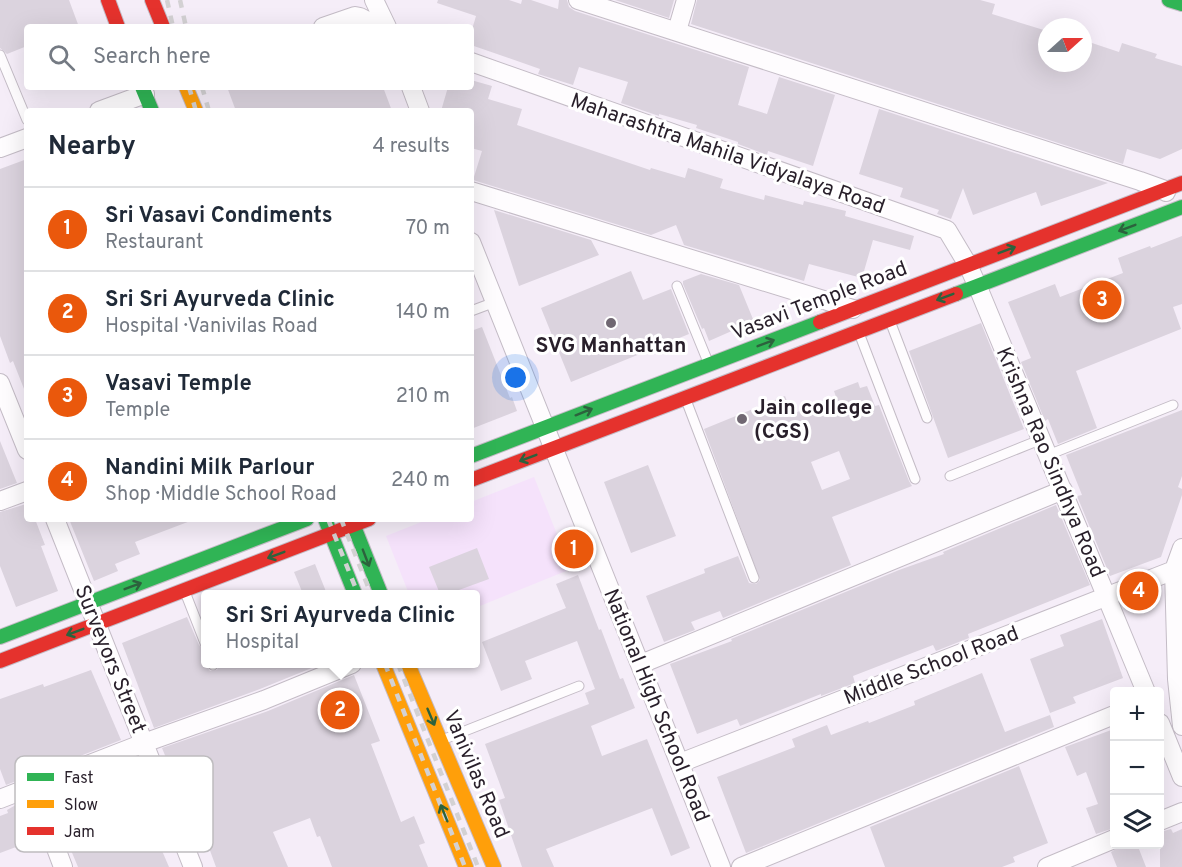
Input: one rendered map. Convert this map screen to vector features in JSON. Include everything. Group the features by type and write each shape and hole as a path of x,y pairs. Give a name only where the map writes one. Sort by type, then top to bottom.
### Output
{"main road":[{"path":"108,0 117,24"},
{"path":"152,0 162,24"},
{"path":"1169,0 1182,4"},
{"path":"189,90 204,106"},
{"path":"143,91 151,108"},
{"name":"Vasavi Temple Road","path":"474,455 1182,183"},
{"name":"Vasavi Temple Road","path":"474,479 1177,209"},
{"path":"732,356 741,376"},
{"path":"0,637 300,522"},
{"path":"326,522 353,590"},
{"path":"0,661 331,534 352,522 379,590"},
{"path":"385,668 466,867"},
{"name":"Vanivilas Road","path":"410,668 494,867"}],"street":[{"path":"374,0 386,24"},
{"path":"578,0 1165,190 1177,209"},
{"path":"677,31 687,0"},
{"path":"332,24 355,16 373,24"},
{"name":"Maharashtra Mahila Vidyalaya Road","path":"474,63 943,228 950,233 968,265"},
{"path":"412,90 419,108"},
{"path":"106,108 143,91"},
{"path":"0,148 24,139"},
{"path":"474,192 853,309"},
{"name":"National High School Road","path":"474,250 721,867"},
{"name":"Krishna Rao Sindhya Road","path":"968,265 1144,687"},
{"path":"0,383 24,443"},
{"path":"641,664 1063,490"},
{"path":"0,501 24,492"},
{"name":"Surveyors Street","path":"56,522 149,756"},
{"path":"1182,548 1178,568 1177,679 1182,726"},
{"name":"Middle School Road","path":"680,763 1178,568"},
{"path":"111,756 264,700 340,668"},
{"path":"741,867 1110,717"},
{"path":"1164,733 1182,777"},
{"path":"0,799 15,794"},
{"path":"1164,819 1182,812"},
{"path":"1047,867 1110,841"},
{"path":"57,852 63,867"},
{"name":"Surveyors Street","path":"187,852 193,867"}],"lane":[{"path":"0,55 24,113"},
{"path":"676,286 709,364"},
{"path":"474,310 495,302"},
{"path":"889,319 927,418"},
{"path":"858,331 915,479"},
{"path":"685,398 754,578"},
{"path":"950,476 1173,405"},
{"path":"184,590 201,633"},
{"path":"440,740 579,686"}],"shaded area":[{"path":"534,477 571,569 480,606 480,590 407,590 386,536 421,522 474,522 474,501"}],"building":[{"path":"0,0 69,0 78,24 24,24 24,47 7,54 0,48"},
{"path":"438,0 509,0 521,4 522,0 531,0 558,9 559,0 567,0 569,7 575,11 749,67 738,105 767,114 779,77 835,95 813,166 768,151 767,155 738,144 738,142 696,128 697,125 659,114 659,116 621,103 628,82 579,67 573,85 538,74 540,69 474,46 474,24 476,16 437,3"},
{"path":"615,0 674,0 669,18"},
{"path":"697,0 980,0 995,4 992,14 1038,28 1038,72 1092,72 1092,43 1119,52 1122,43 1157,54 1155,58 1182,66 1182,149 1160,159 1127,149 1123,164 691,24"},
{"path":"474,81 492,86 488,99 522,109 517,125 650,170 651,168 685,178 688,168 723,179 720,188 764,200 765,195 803,205 804,201 846,211 845,216 914,236 910,250 873,240 862,278 809,264 804,281 684,245 676,225 651,235 474,180 482,151 474,149 474,108 442,108 447,90 474,90"},
{"path":"228,90 384,90 391,108 235,108"},
{"path":"879,109 1108,183 1041,206 1036,192 973,215 963,188 951,219 937,214 939,210 900,197 903,188 859,174"},
{"path":"24,160 24,389 13,361 10,363 0,336 0,169"},
{"path":"494,210 591,240 599,255 519,286"},
{"path":"1182,236 1182,304 1173,307 1181,329 1076,371 1097,428 1058,444 1048,419 1045,421 1021,362 1031,358 1008,302 1055,284 1060,297 1123,273 1118,258"},
{"name":"SVG Manhattan","path":"631,271 643,300 671,289 689,334 571,382 541,308"},
{"path":"701,274 739,285 755,324 709,341 683,284 683,281"},
{"path":"981,323 1024,429 948,458 909,351"},
{"path":"482,327 517,411 474,428 474,330"},
{"path":"858,382 860,388 867,386 875,406 879,405 912,486 832,517 851,565 723,618 720,611 691,622 695,630 664,642 646,596 705,573 704,569 738,556 749,583 756,584 760,580 704,429 785,396 792,414 836,397 834,391","holes":["839,451 850,479 822,490 811,462"]},
{"path":"1182,410 1182,476 1178,487 1182,489 1182,495 1161,557 1110,576 1077,496 1082,495 1066,455"},
{"path":"0,441 17,483 0,489"},
{"path":"648,465 676,536 631,553 604,482"},
{"path":"24,505 24,522 36,522 45,545 41,546 58,591 16,607 0,566 0,512"},
{"path":"1056,505 1090,585 968,634 969,638 936,651 933,645 853,676 855,683 821,696 821,694 740,726 737,719 697,734 670,664 732,641 731,639 899,570 944,554 943,552"},
{"path":"70,522 188,522 135,542 140,554 115,564 118,571 94,581"},
{"path":"477,548 489,579 459,590 438,590 429,567"},
{"path":"315,564 325,590 301,590 294,572"},
{"path":"578,575 620,679 623,678 635,708 591,726 602,756 647,739 690,848 671,856 652,808 546,849 554,867 522,867 499,800 505,798 485,744 589,704 585,693 595,689 577,641 525,661 532,679 501,691 482,642 566,608 556,584"},
{"path":"187,617 201,647 201,668 208,668 210,671 218,668 312,668 154,728 122,643"},
{"path":"1102,619 1123,678 1073,697 1076,703 1050,713 1030,659 1064,646 1060,635"},
{"path":"91,670 121,740 80,756 15,756 15,781 6,785 0,769 0,699 43,684 44,687"},
{"path":"982,673 1005,732 1050,715 1054,727 746,853 717,777 795,747 792,739 827,725 831,735 868,721 869,723 915,705 914,701"},
{"path":"354,675 380,741 371,744 401,822 414,816 425,843 419,845 428,867 332,867 310,818 273,832 288,867 216,867 211,852 213,852 213,756 165,756 162,748 268,711"},
{"path":"1110,730 1110,829 1096,834 1086,808 1098,804 1086,772 1077,776 1065,747"},
{"path":"1019,766 1048,843 1013,857 1015,862 1002,867 885,867 870,827"},
{"path":"14,806 15,847 0,853 0,816 8,813 7,810"},
{"path":"1171,829 1173,833 1182,829 1182,867 1160,867 1160,849 1164,849 1164,831"},
{"path":"1116,849 1139,849 1146,867 1117,867 1111,852"},
{"path":"72,852 163,852 169,867 78,867"}],"railway":[{"path":"167,0 172,24"},
{"path":"180,0 185,24"},
{"path":"190,90 195,108"},
{"path":"203,90 208,108"},
{"path":"329,522 356,590"},
{"path":"342,522 369,590"},
{"path":"387,668 465,867"},
{"path":"400,668 478,867"}],"traffic: fast":[{"path":"1169,0 1182,4"},
{"path":"143,90 151,108"},
{"path":"956,294 1182,207"},
{"path":"474,455 820,322"},
{"path":"0,637 299,522"},
{"path":"326,522 353,590"},
{"path":"352,522 379,590"}],"traffic: slow":[{"path":"187,90 195,108"},
{"path":"385,668 466,867"},
{"path":"410,668 494,867"}],"traffic: jam":[{"path":"108,0 117,24"},
{"path":"152,0 162,24"},
{"path":"820,322 1182,183"},
{"path":"474,479 956,294"},
{"path":"0,661 361,522"}],"place":[{"name":"Vasavi Temple","path":"1102,300"},
{"name":"SVG Manhattan","path":"611,323"},
{"name":"Jain college (CGS)","path":"742,419"},
{"name":"Sri Vasavi Condiments","path":"574,549"},
{"name":"Nandini Milk Parlour","path":"1139,591"},
{"name":"Sri Sri Ayurveda Clinic","path":"340,710"}]}
